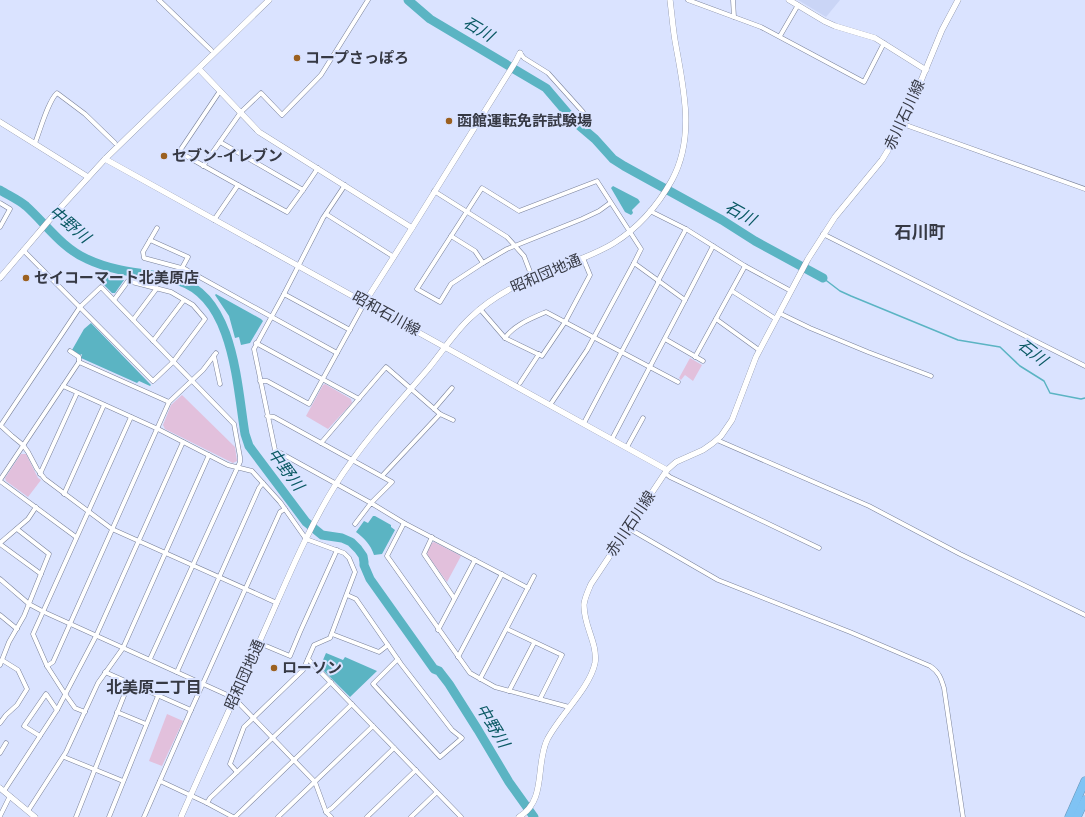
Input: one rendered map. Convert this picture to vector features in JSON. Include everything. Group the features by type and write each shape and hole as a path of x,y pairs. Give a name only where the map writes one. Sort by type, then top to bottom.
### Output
{"highway":[{"path":"1069,817 1085,781"},
{"path":"1077,817 1085,800"}],"street":[{"path":"159,0 211,50"},
{"path":"0,278 23,250 105,159 269,0"},
{"path":"203,166 241,112 261,93 282,115 321,75 368,0"},
{"name":"昭和団地通","path":"181,817 306,539 336,484 352,460 469,319 480,309 508,289 532,277 583,258 609,246 629,233 650,211 671,182 680,164 687,122 684,84 676,44 670,0"},
{"path":"688,0 761,27 864,82 884,43"},
{"path":"703,0 703,6"},
{"path":"733,0 734,17"},
{"path":"789,0 811,14 836,26 861,33 884,43 926,70"},
{"name":"赤川石川線","path":"521,816 533,804 537,795 542,757 546,741 590,679 595,663 594,644 585,616 586,597 591,584 666,471 676,462 703,450 717,440 732,420 759,350 808,259 846,204 882,160 893,144 903,124 942,30 958,0"},
{"path":"780,36 798,5"},
{"path":"260,380 267,381 309,404 364,302 394,257 520,53 524,58 548,73 583,112"},
{"path":"199,69 259,132 412,228"},
{"path":"220,91 179,152 287,212 318,168"},
{"path":"35,144 47,111 53,98 57,94 85,114 115,143"},
{"path":"0,122 88,177"},
{"path":"903,124 1085,189"},
{"path":"220,142 303,190"},
{"name":"昭和石川線","path":"105,159 584,423 666,471"},
{"path":"550,405 587,350 640,249 597,181 519,211 482,188 417,289 440,302 451,284 483,263 516,246 582,219 610,203"},
{"path":"214,220 238,185"},
{"path":"345,185 326,214 254,349 275,450 404,522 528,588"},
{"path":"434,191 507,237 524,256 532,277"},
{"path":"0,203 10,209 0,227"},
{"path":"650,211 686,228 745,266 791,290"},
{"path":"326,214 394,257"},
{"path":"157,228 143,252 144,258 182,268 337,353"},
{"path":"584,423 686,228"},
{"path":"824,234 1085,366"},
{"path":"451,236 475,251 483,263"},
{"path":"150,240 188,257 182,268"},
{"path":"612,439 713,246"},
{"path":"23,250 153,381 173,362 205,318 192,305 171,292 128,281 114,300"},
{"path":"480,309 505,338 542,356 565,322 590,275 583,258"},
{"path":"634,263 685,300"},
{"path":"695,357 745,266"},
{"path":"150,660 192,565 240,462 240,457 234,424 101,287 80,307 1,425 23,445 40,474 64,494 112,529 166,553 192,565 277,603"},
{"path":"133,320 157,288"},
{"path":"732,291 776,319"},
{"path":"284,294 350,330"},
{"path":"153,341 184,300"},
{"path":"505,338 516,327 533,317 546,312 678,382"},
{"path":"779,313 810,328 930,376"},
{"path":"716,319 759,350"},
{"path":"665,339 703,361"},
{"path":"256,343 359,399"},
{"path":"70,351 80,356 78,362 0,481 76,537"},
{"path":"47,666 53,662 169,402 192,381 215,354 220,384"},
{"path":"520,383 539,354"},
{"path":"78,362 169,402"},
{"path":"321,443 386,367 440,414 453,420"},
{"path":"63,386 158,429 228,465 252,470 285,509 306,539 348,555 355,572 330,638 314,645 303,670 244,727 230,764 237,772"},
{"path":"434,409 452,388"},
{"path":"40,474 77,393"},
{"path":"64,494 104,405"},
{"path":"382,476 440,414"},
{"path":"267,416 274,417 392,482 371,503 355,524"},
{"path":"85,712 75,708 65,694 47,666 33,634 131,417"},
{"path":"627,447 643,418"},
{"path":"717,440 869,506 960,554 1085,615"},
{"path":"35,817 28,813 2,790 57,710 96,636 184,442"},
{"path":"28,813 64,757 98,683 123,648 209,456"},
{"path":"666,471 670,477 819,548"},
{"path":"177,672 259,488 263,483"},
{"path":"36,507 28,520 0,544 41,574"},
{"path":"144,817 280,512 285,509"},
{"path":"404,522 386,556 470,673 495,687 569,707"},
{"path":"628,528 718,580 850,632 930,666 937,671 942,679 944,688 963,817"},
{"path":"0,665 49,554 17,529"},
{"path":"432,537 424,554 454,598"},
{"path":"259,643 290,656 337,550"},
{"path":"438,630 475,560"},
{"path":"458,657 502,574"},
{"path":"480,679 534,576"},
{"path":"0,579 28,604 234,698 254,717 315,782 326,812 331,817"},
{"path":"347,595 356,599 398,659 452,730 462,738 440,757 373,684 398,659"},
{"path":"0,615 17,629"},
{"path":"507,630 562,656 540,699"},
{"path":"332,634 379,652 388,645"},
{"path":"509,691 534,643"},
{"path":"0,650 4,654"},
{"path":"308,659 416,770 458,816"},
{"path":"0,724 6,715 17,705 28,689 18,670 2,660"},
{"path":"106,672 191,710"},
{"path":"207,803 210,798 331,682"},
{"path":"76,817 129,683"},
{"path":"40,736 24,726 46,694 57,710"},
{"path":"109,817 158,696"},
{"path":"160,781 234,817 352,704"},
{"path":"117,712 146,724"},
{"path":"278,817 373,726"},
{"path":"0,753 6,743"},
{"path":"326,812 394,748"},
{"path":"64,757 123,781"},
{"path":"367,817 416,770"},
{"path":"411,817 436,792"},
{"path":"0,816 10,796"}],"shaded area":[{"path":"798,0 840,0 826,17"},
{"path":"613,186 638,199 640,202 632,210 633,213 631,215 625,212 611,188"},
{"path":"98,272 103,275 114,276 114,279 124,280 115,293 112,293 94,275"},
{"path":"216,294 263,321 250,343 241,345 239,337 235,338 229,316 215,295"},
{"path":"91,323 151,385 150,386 139,381 137,383 81,358 82,354 80,355 72,350 84,329"},
{"path":"690,358 702,365 693,381 685,375 681,380 679,378"},
{"path":"325,384 351,399 352,403 328,429 306,416 323,385"},
{"path":"182,395 235,447 237,461 233,463 165,429 163,425 171,405"},
{"path":"21,454 26,454 38,478 41,480 28,497 6,481 5,478"},
{"path":"373,516 391,525 391,527 395,530 382,554 374,555 367,542 356,532 364,521 368,523"},
{"path":"434,542 461,556 447,582 428,556 427,552"},
{"path":"326,653 343,660 345,657 377,671 350,697 320,667"},
{"path":"167,714 183,721 162,766 149,761"}],"waterway":[{"name":"石川","path":"408,0 430,19 546,88 575,122 595,139 613,159 722,220 755,241 823,278"},
{"name":"中野川","path":"0,190 26,206 70,249 87,259 111,268 179,281 197,290 211,305 222,324 230,346 245,434 249,446 306,522 322,535 342,538 351,542 358,549 363,556 364,565 370,579 434,669 439,671 449,684 509,782 534,817"},
{"name":"石川","path":"823,278 840,291 958,340 1000,347 1020,366 1044,381 1050,393 1081,399 1085,398"}],"place":[{"name":"コープさっぽろ","path":"297,58"},
{"name":"函館運転免許試験場","path":"449,121"},
{"name":"セブン-イレブン","path":"164,156"},
{"name":"セイコーマート北美原店","path":"26,278"},
{"name":"ローソン","path":"274,668"}],"district":[{"name":"石川町","path":"920,233"},
{"name":"北美原二丁目","path":"154,688"}]}
